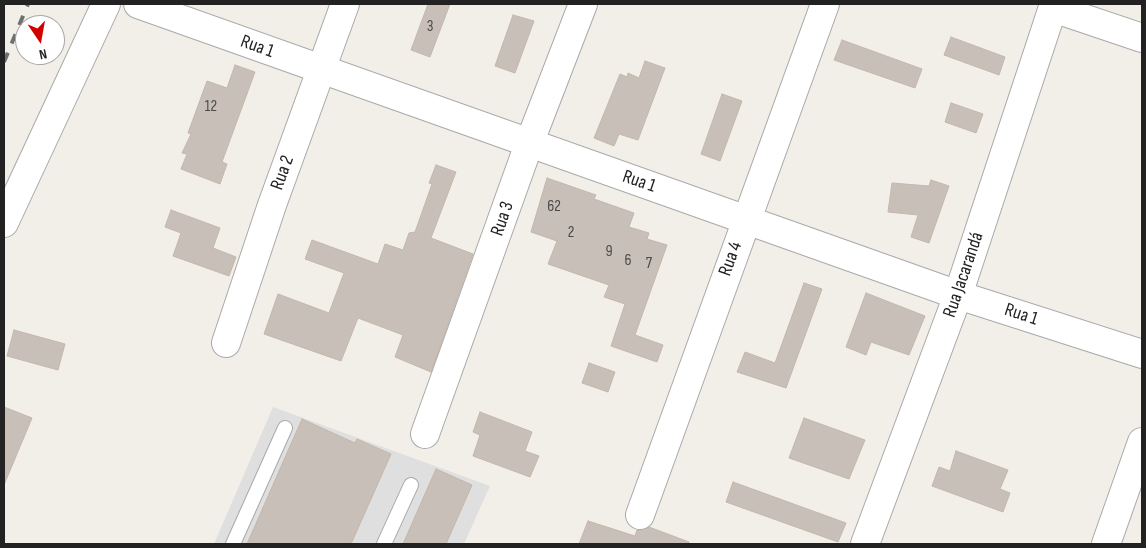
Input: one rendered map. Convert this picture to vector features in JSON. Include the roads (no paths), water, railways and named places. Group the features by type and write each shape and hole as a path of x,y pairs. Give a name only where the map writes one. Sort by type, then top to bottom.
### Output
{"street":[{"path":"4,223 106,4"},
{"name":"Rua 1","path":"138,4 320,71 746,218 958,295 1142,354"},
{"name":"Rua 2","path":"226,343 272,205 345,4"},
{"name":"Rua 3","path":"425,434 529,144 583,4"},
{"name":"Rua 4","path":"640,515 825,4"},
{"path":"1053,6 1142,38"},
{"name":"Rua Jacarandá","path":"865,544 958,295 1053,6"},
{"path":"1106,544 1142,442"}],"lane":[{"path":"233,544 285,428"},
{"path":"384,544 412,485"}],"railway":[{"path":"4,62 28,4"}]}
